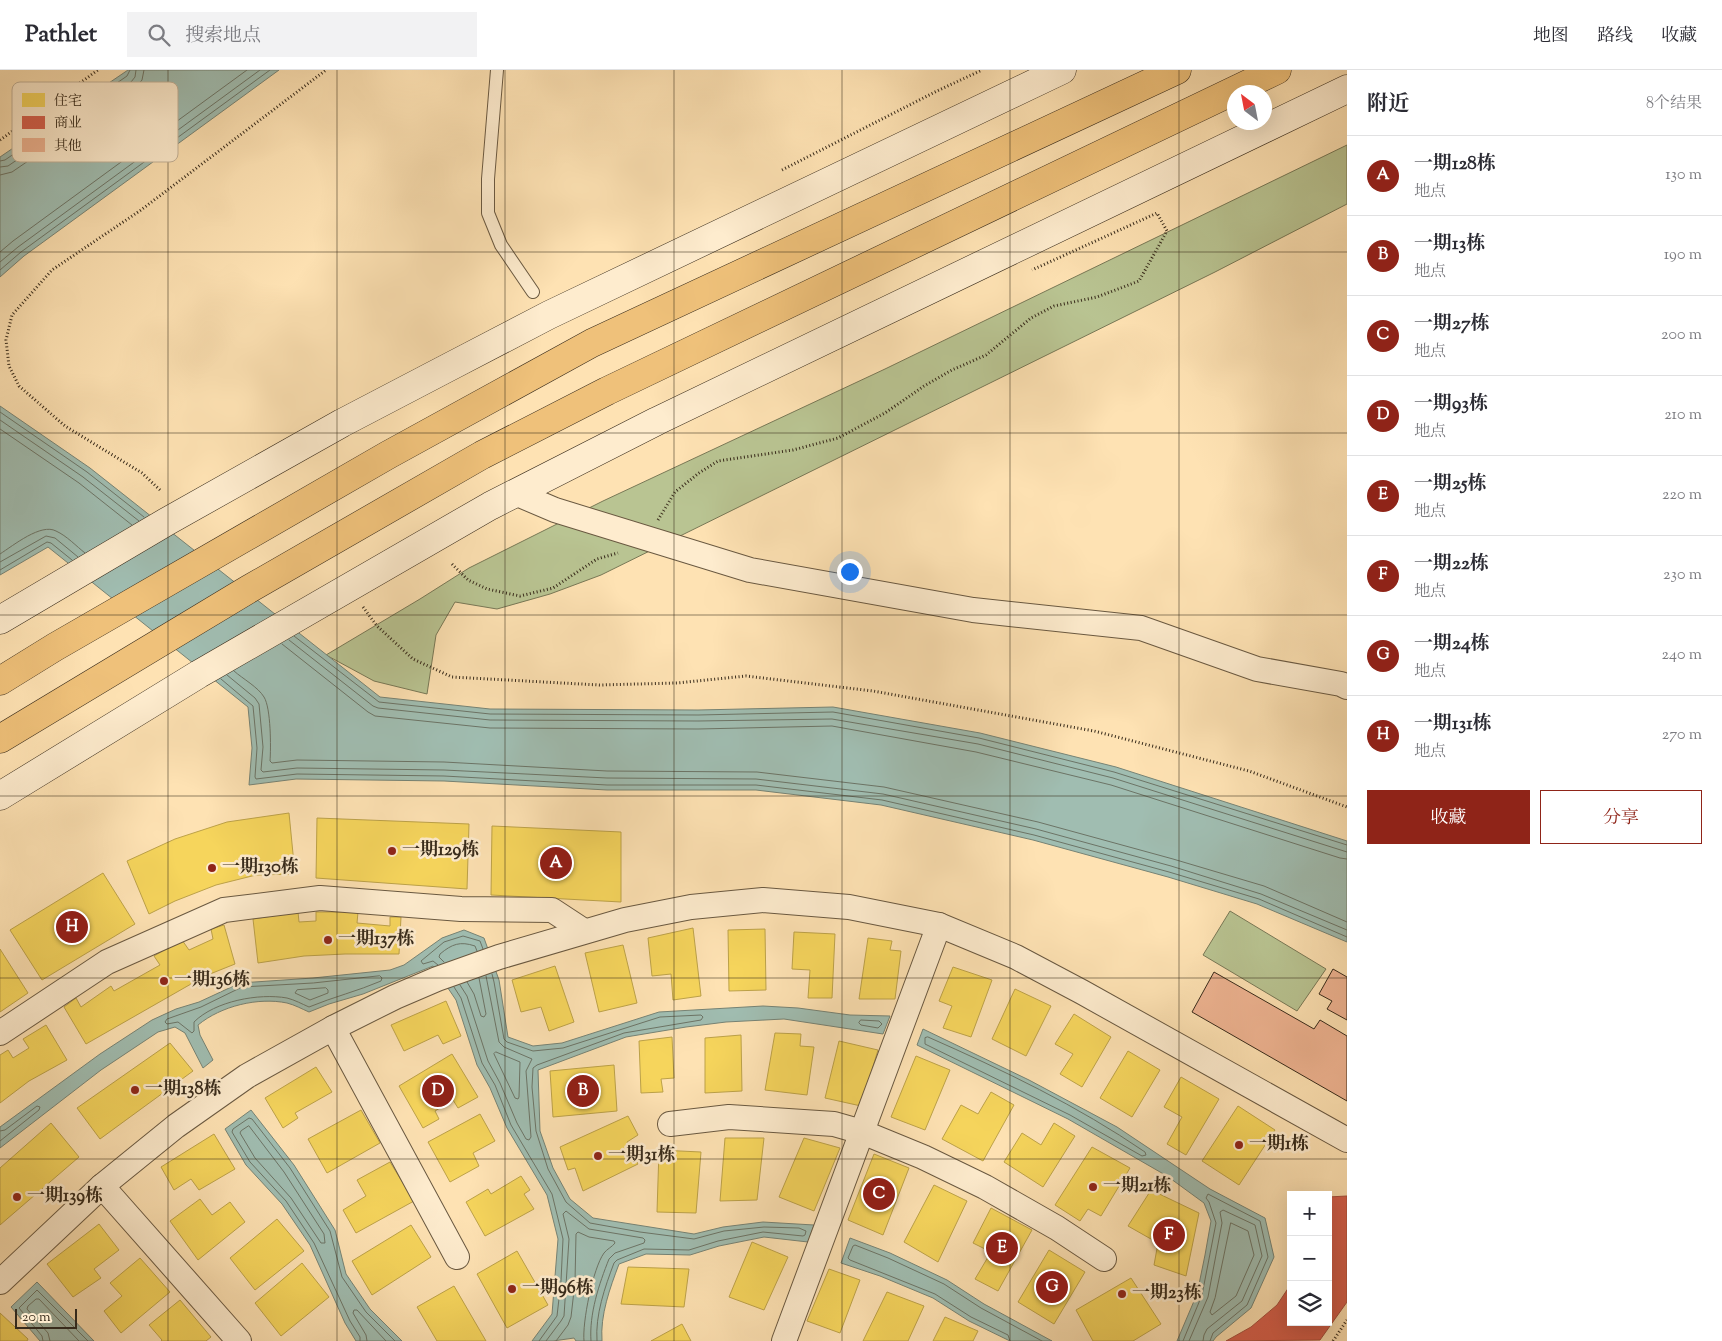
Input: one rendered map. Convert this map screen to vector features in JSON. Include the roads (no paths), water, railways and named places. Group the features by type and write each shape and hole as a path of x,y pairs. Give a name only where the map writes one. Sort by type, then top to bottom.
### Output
{"highway":[{"path":"0,681 90,627 388,456 592,343 1177,70"},
{"path":"0,740 160,642 482,455 607,391 1277,70"},
{"path":"0,754 160,642"},
{"path":"0,672 42,655"}],"main road":[{"path":"0,620 166,522 342,423 549,315 1062,70"},
{"path":"0,796 198,674 490,506 657,421 1347,90"}],"street":[{"path":"515,493 555,510 750,570 973,610 1141,628 1257,669 1341,684 1347,687"},
{"path":"0,1033 107,962 224,910 320,898 461,909 552,910 584,931"},
{"path":"0,1282 102,1186 176,1126 247,1076 333,1028 395,997 437,979 500,957 625,920 691,907 763,900 849,907 938,926 1016,957 1347,1140"},
{"path":"784,1341 938,926"},
{"path":"333,1028 457,1257"},
{"path":"670,1124 729,1117 834,1124 862,1132 985,1187 1057,1228 1104,1259"},
{"path":"102,1186 239,1341"}],"lane":[{"path":"497,70 488,179 488,213 500,245 533,292"}],"water":[{"path":"128,70 279,70 178,144 178,82 110,82"},
{"path":"12,149 12,162 153,162 24,256 0,277 0,157"},
{"path":"0,406 90,468 380,697 490,709 698,710 833,707 980,733 1116,767 1347,841 1347,942 1257,904 1168,877 1033,840 881,805 756,790 607,790 444,781 296,779 249,785 252,748 248,707 48,547 0,575"},
{"path":"464,930 484,938 499,980 508,1037 533,1046 562,1043 659,1012 763,1006 798,1008 850,1015 890,1016 883,1034 784,1019 726,1022 686,1027 626,1037 538,1070 540,1131 553,1168 570,1199 593,1218 694,1234 723,1227 763,1222 814,1225 808,1242 764,1237 719,1246 690,1255 646,1254 619,1264 604,1312 602,1341 576,1341 574,1338 532,1341 552,1314 558,1239 547,1195 507,1128 490,1088 477,1065 456,1000 433,966 363,994 309,1012 287,1003 276,1001 252,1002 229,1008 207,1018 198,1025 200,1035 213,1060 203,1068 185,1033 175,1027 158,1032 101,1070 0,1148 0,1127 100,1054 152,1020 176,1009 199,1002 240,983 390,970 404,965 442,938"},
{"path":"923,1029 1029,1080 1117,1127 1210,1189 1265,1218 1274,1257 1251,1308 1213,1341 1177,1341 1197,1294 1205,1255 1211,1221 1204,1203 1167,1176 1068,1119 917,1045"},
{"path":"251,1110 294,1165 335,1230 346,1274 370,1309 402,1341 356,1341 345,1323 310,1245 282,1204 246,1165 225,1129"},
{"path":"850,1238 890,1253 947,1280 984,1304 1052,1341 1010,1341 969,1321 933,1298 880,1276 841,1263"},
{"path":"37,1282 94,1341 40,1341 11,1307"}],"place":[{"name":"一期129栋","path":"392,851"},
{"name":"一期128栋","path":"556,863"},
{"name":"一期130栋","path":"212,868"},
{"name":"一期131栋","path":"72,927"},
{"name":"一期137栋","path":"328,940"},
{"name":"一期136栋","path":"164,981"},
{"name":"一期138栋","path":"135,1090"},
{"name":"一期93栋","path":"438,1091"},
{"name":"一期13栋","path":"583,1091"},
{"name":"一期1栋","path":"1239,1145"},
{"name":"一期31栋","path":"598,1156"},
{"name":"一期21栋","path":"1093,1187"},
{"name":"一期27栋","path":"879,1194"},
{"name":"一期139栋","path":"17,1197"},
{"name":"一期22栋","path":"1169,1235"},
{"name":"一期25栋","path":"1002,1248"},
{"name":"一期24栋","path":"1052,1287"},
{"name":"一期96栋","path":"512,1289"},
{"name":"一期23栋","path":"1122,1294"}]}
